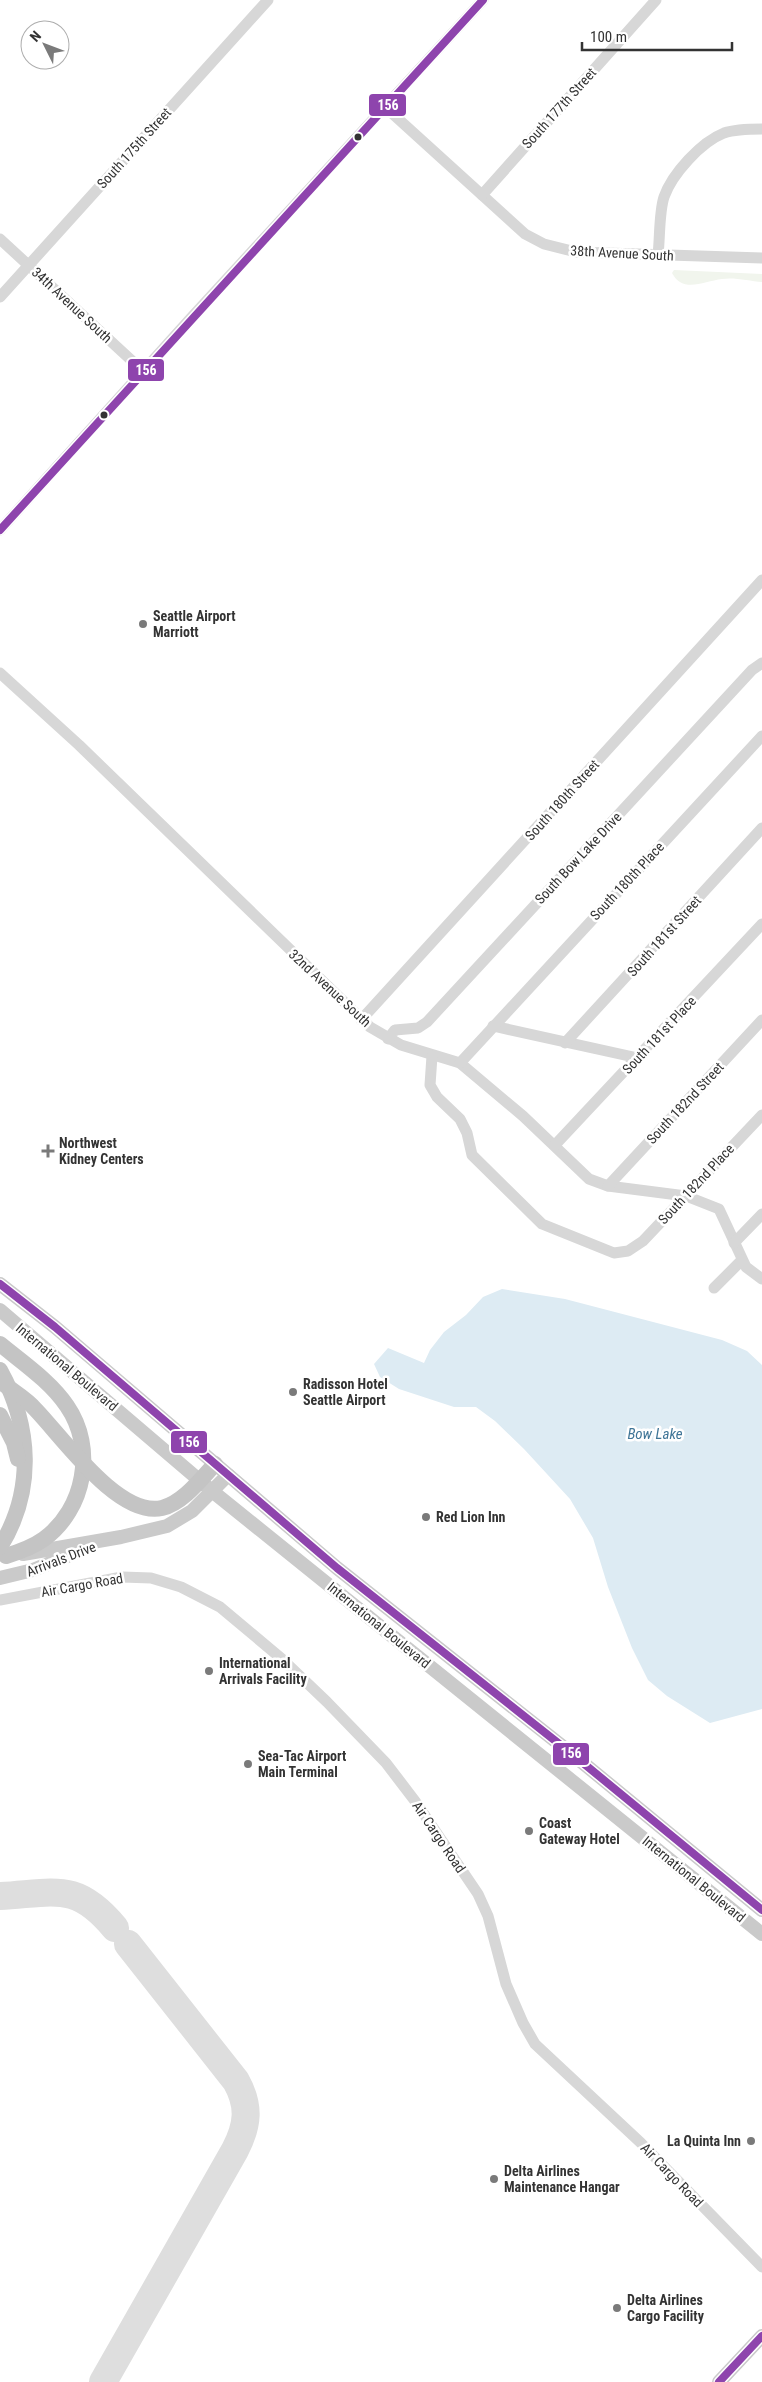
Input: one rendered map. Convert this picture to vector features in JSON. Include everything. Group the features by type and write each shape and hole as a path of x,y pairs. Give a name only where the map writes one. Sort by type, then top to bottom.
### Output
{"highway":[{"path":"0,1344 48,1385 68,1408 80,1435 83,1450 82,1480 70,1510 59,1526 44,1539 2,1554"},
{"path":"0,1370 17,1407 26,1451 25,1476 17,1513 2,1554"},
{"path":"0,1382 20,1395 36,1409 110,1489 138,1506 153,1509 168,1506 200,1480 215,1464"},
{"path":"20,1395 27,1408 34,1439"},
{"path":"0,1415 14,1442 19,1463 17,1513"}],"main road":[{"name":"International Boulevard","path":"0,1284 55,1327 337,1568 577,1758 762,1910"},
{"name":"International Boulevard","path":"0,1310 212,1491 762,1934"},
{"name":"Arrivals Drive","path":"2,1554 121,1537 159,1529 172,1524 192,1511 228,1475"},
{"name":"Arrivals Drive","path":"0,1578 33,1570 79,1551 121,1537"},
{"path":"719,2382 762,2336"}],"street":[{"name":"South 175th Street","path":"0,297 268,0"},
{"path":"0,530 384,106 483,0"},
{"name":"South 177th Street","path":"482,195 656,0"},
{"name":"38th Avenue South","path":"384,106 524,234 544,244 576,252 762,258"},
{"path":"658,255 664,198 673,179 686,163 707,144 723,133 762,129"},
{"name":"34th Avenue South","path":"0,239 143,371"},
{"name":"South 180th Street","path":"361,1020 762,580"},
{"name":"South Bow Lake Drive","path":"388,1039 395,1030 418,1028 427,1022 752,670 762,663"},
{"name":"32nd Avenue South","path":"0,673 79,745 361,1020 388,1039 432,1056 460,1063 491,1087 555,1145 589,1179 608,1186 686,1196 719,1209 746,1267 762,1280"},
{"name":"South 180th Place","path":"460,1063 762,736"},
{"name":"South 181st Street","path":"565,1043 762,828"},
{"name":"South 181st Place","path":"555,1145 762,924"},
{"name":"South 182nd Street","path":"608,1186 762,1020"},
{"path":"493,1026 638,1058"},
{"name":"South 182nd Place","path":"432,1056 430,1085 437,1097 460,1119 467,1133 472,1155 542,1224 614,1253 628,1251 642,1241 762,1114"},
{"path":"734,1243 762,1214"},
{"path":"714,1288 742,1260"},
{"name":"Air Cargo Road","path":"0,1600 105,1579 137,1576 167,1581 209,1601 236,1620 282,1659 321,1695 398,1778 464,1874 484,1906 506,1984 523,2023 535,2044 641,2143 762,2267"}],"shaded area":[{"path":"674,270 762,274 762,282 727,279 688,285 677,279 672,273"}],"water":[{"name":"Bow Lake","path":"502,1289 565,1299 722,1340 747,1351 762,1365 762,1709 710,1723 667,1696 648,1680 632,1648 608,1587 593,1538 570,1499 524,1449 495,1421 476,1407 454,1407 399,1389 380,1377 374,1364 388,1348 424,1363 430,1350 444,1332 466,1315 483,1297"}],"taxiway":[{"path":"0,1896 50,1892 76,1896 101,1913 115,1928"},
{"path":"103,2382 235,2150 243,2132 246,2116 244,2099 236,2081 128,1944"}],"transit line":[{"name":"156","path":"0,530 483,0"},
{"name":"156","path":"0,1284 55,1327 337,1568 577,1758 762,1910"},
{"name":"156","path":"719,2382 762,2336"}],"place":[{"name":"Seattle Airport Marriott","path":"143,624"},
{"name":"Northwest Kidney Centers","path":"48,1151"},
{"name":"Radisson Hotel Seattle Airport","path":"293,1392"},
{"name":"Red Lion Inn","path":"426,1517"},
{"name":"International Arrivals Facility","path":"209,1671"},
{"name":"Sea-Tac Airport Main Terminal","path":"248,1764"},
{"name":"Coast Gateway Hotel","path":"529,1831"},
{"name":"La Quinta Inn","path":"751,2141"},
{"name":"Delta Airlines Maintenance Hangar","path":"494,2179"},
{"name":"Delta Airlines Cargo Facility","path":"617,2308"}]}
